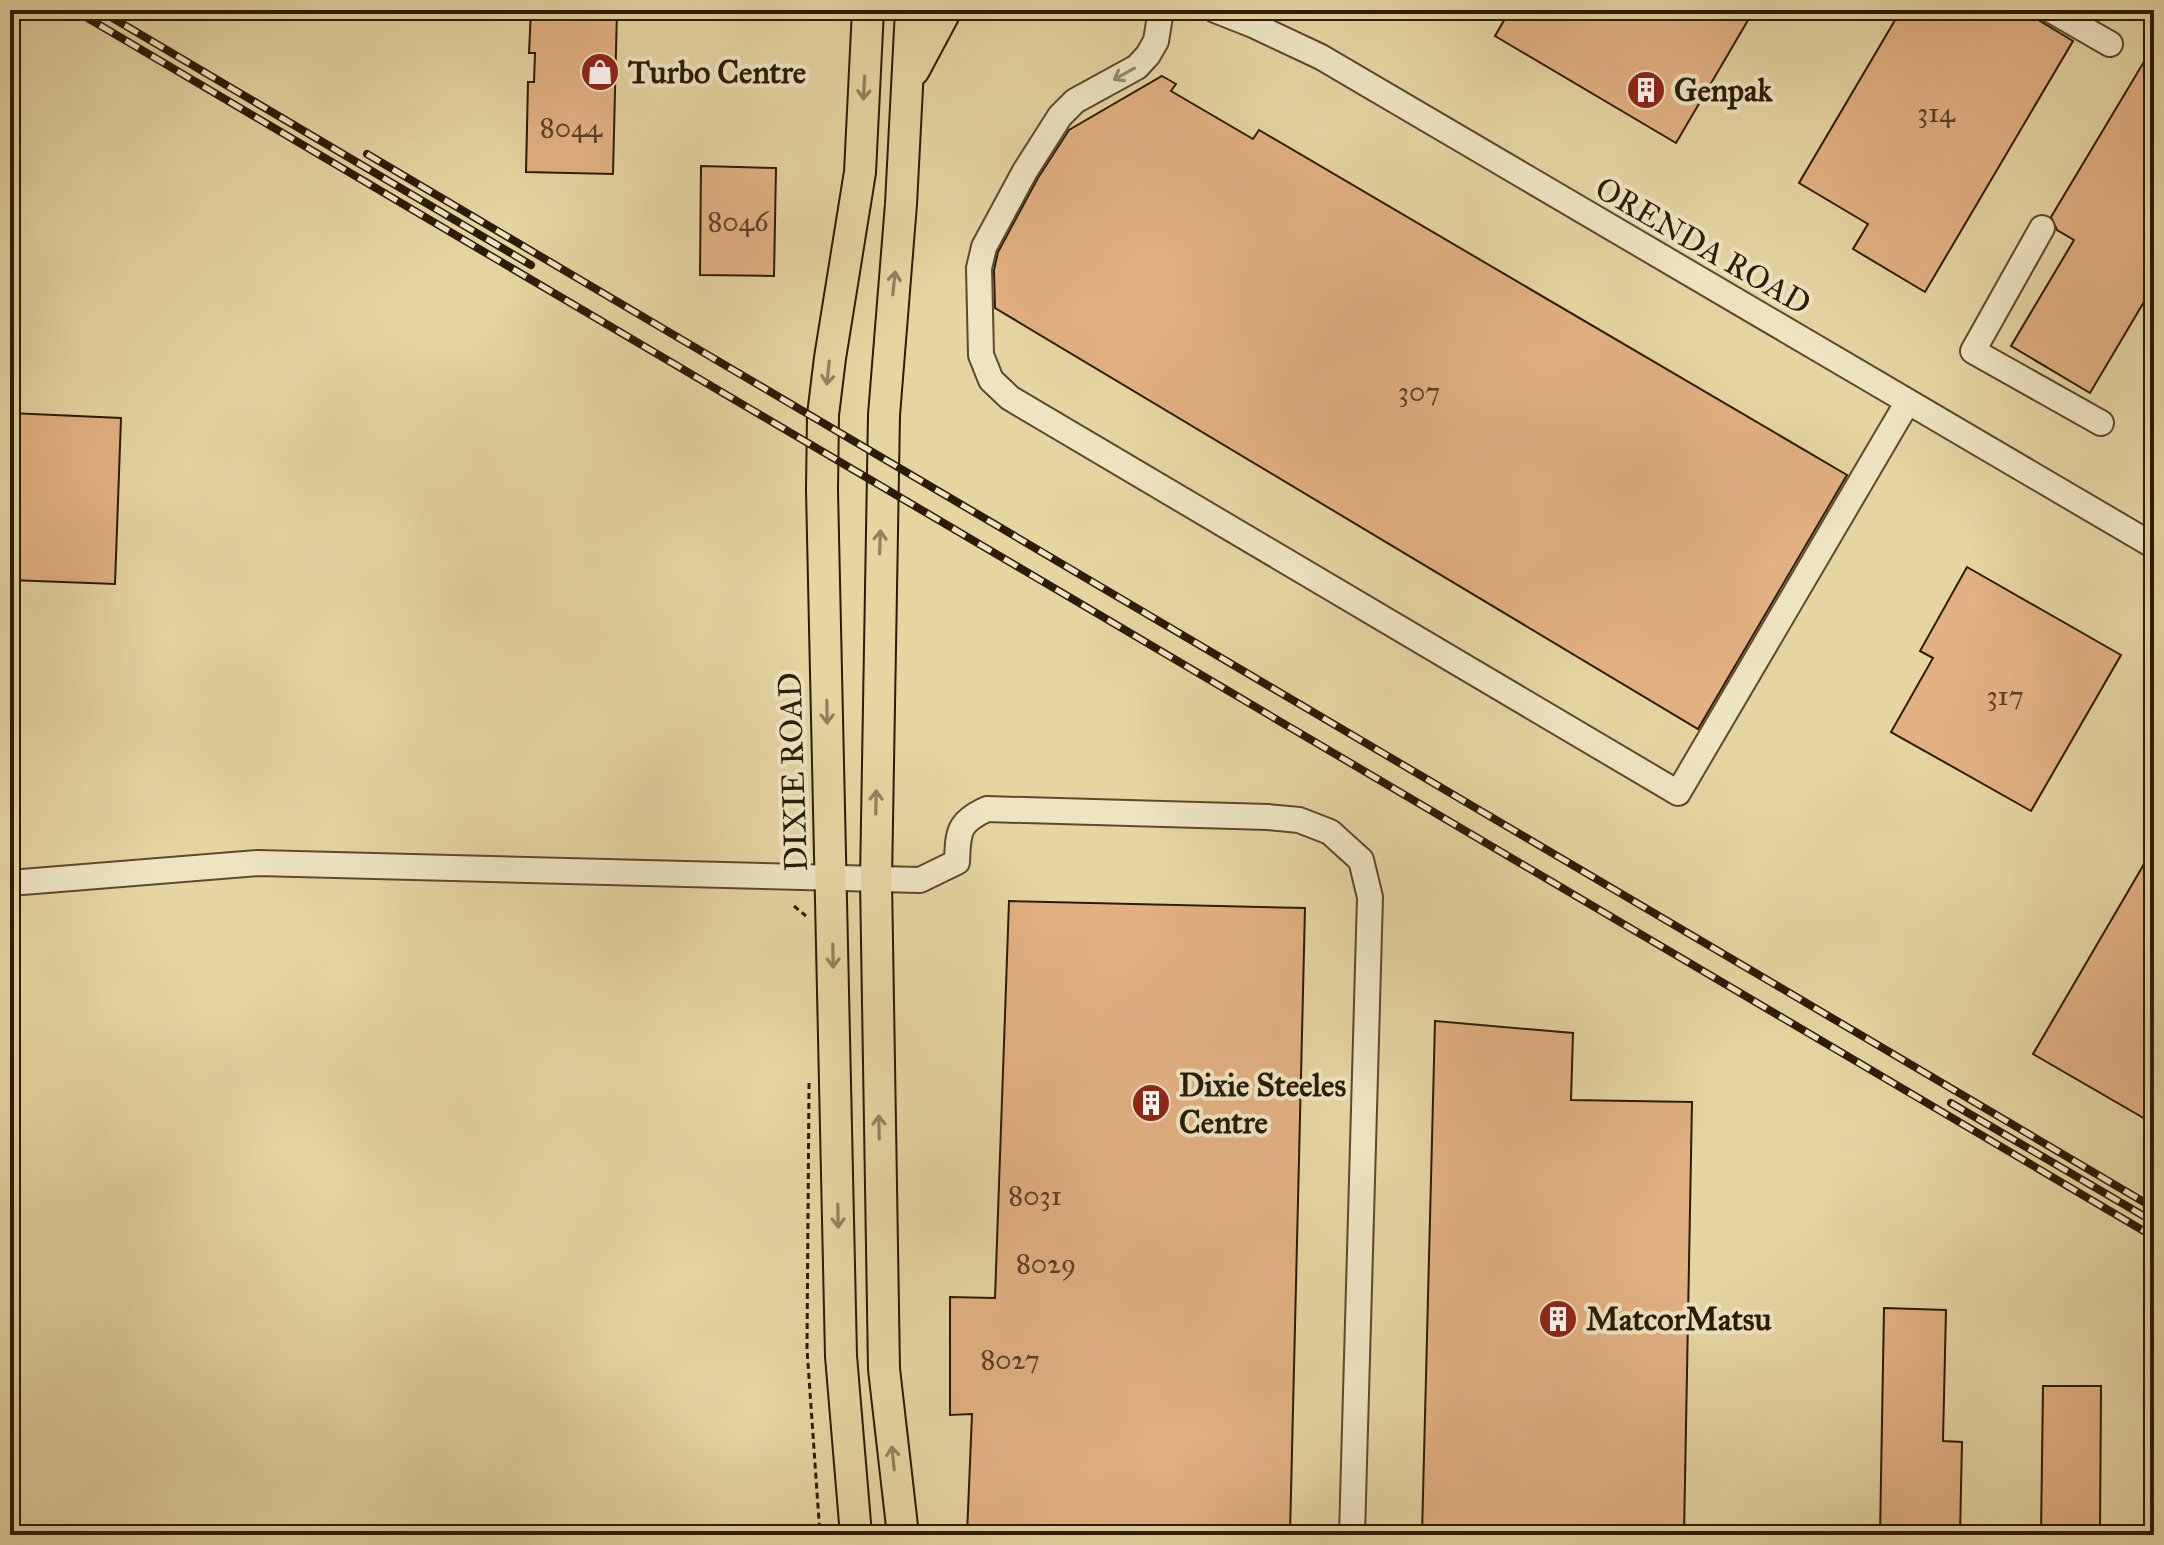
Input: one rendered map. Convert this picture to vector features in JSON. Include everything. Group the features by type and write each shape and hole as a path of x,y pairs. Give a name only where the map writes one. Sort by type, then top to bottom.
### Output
{"main road":[{"name":"DIXIE ROAD","path":"856,1535 841,1356 822,490 823,415 860,172 868,10"},
{"path":"903,1535 884,1369 876,880 884,415 909,79 911,10"},
{"path":"909,79 946,10"}],"street":[{"path":"1161,10 1156,41 1137,67 1075,101 1060,116 984,247 979,268 981,355 991,380 1010,398 1678,793 1907,403"},
{"name":"ORENDA ROAD","path":"1215,10 1321,57 2154,546"},
{"path":"2051,10 2110,44"},
{"path":"2042,228 1973,351 2101,423"},
{"path":"10,883 258,863 920,880 957,862 958,833 971,816 987,809 1299,820 1330,832 1361,860 1370,897 1352,1535"}],"path":[{"path":"794,906 806,916 808,924"},
{"path":"809,1071 807,1349 820,1535"}],"building":[{"path":"531,10 617,10 613,174 526,172 528,82 534,82 535,53 529,53"},
{"name":"Genpak","path":"1510,10 1754,10 1676,143 1495,36"},
{"path":"1901,10 2022,10 2073,41 1925,292 1853,249 1868,224 1799,183"},
{"path":"2154,45 2154,285 2090,393 2011,346 2074,240 2057,230 2051,217"},
{"path":"1162,76 1176,84 1171,91 1253,139 1259,130 1847,475 1698,729 995,308 994,270 998,252 1038,178 1069,130"},
{"path":"701,166 776,168 774,276 700,275"},
{"path":"10,413 121,418 115,584 10,580"},
{"path":"1967,567 2121,655 2031,811 1891,732 1933,658 1920,651"},
{"path":"2154,847 2154,1124 2033,1054"},
{"name":"Dixie Steeles Centre","path":"1009,901 1305,908 1290,1535 967,1535 972,1414 950,1415 950,1297 995,1298"},
{"name":"MatcorMatsu","path":"1435,1021 1573,1033 1571,1100 1692,1102 1684,1535 1422,1535"},
{"path":"1884,1308 1946,1310 1943,1441 1962,1442 1960,1535 1880,1535"},
{"path":"2043,1386 2101,1386 2100,1535 2041,1535"}],"railway":[{"path":"74,10 2154,1237"},
{"path":"99,10 531,265"},
{"path":"367,154 2154,1208"},
{"path":"1951,1103 2154,1222"}],"place":[{"name":"Turbo Centre","path":"600,72"},
{"name":"Genpak","path":"1646,90"},
{"name":"Dixie Steeles Centre","path":"1151,1103"},
{"name":"MatcorMatsu","path":"1558,1319"}]}
